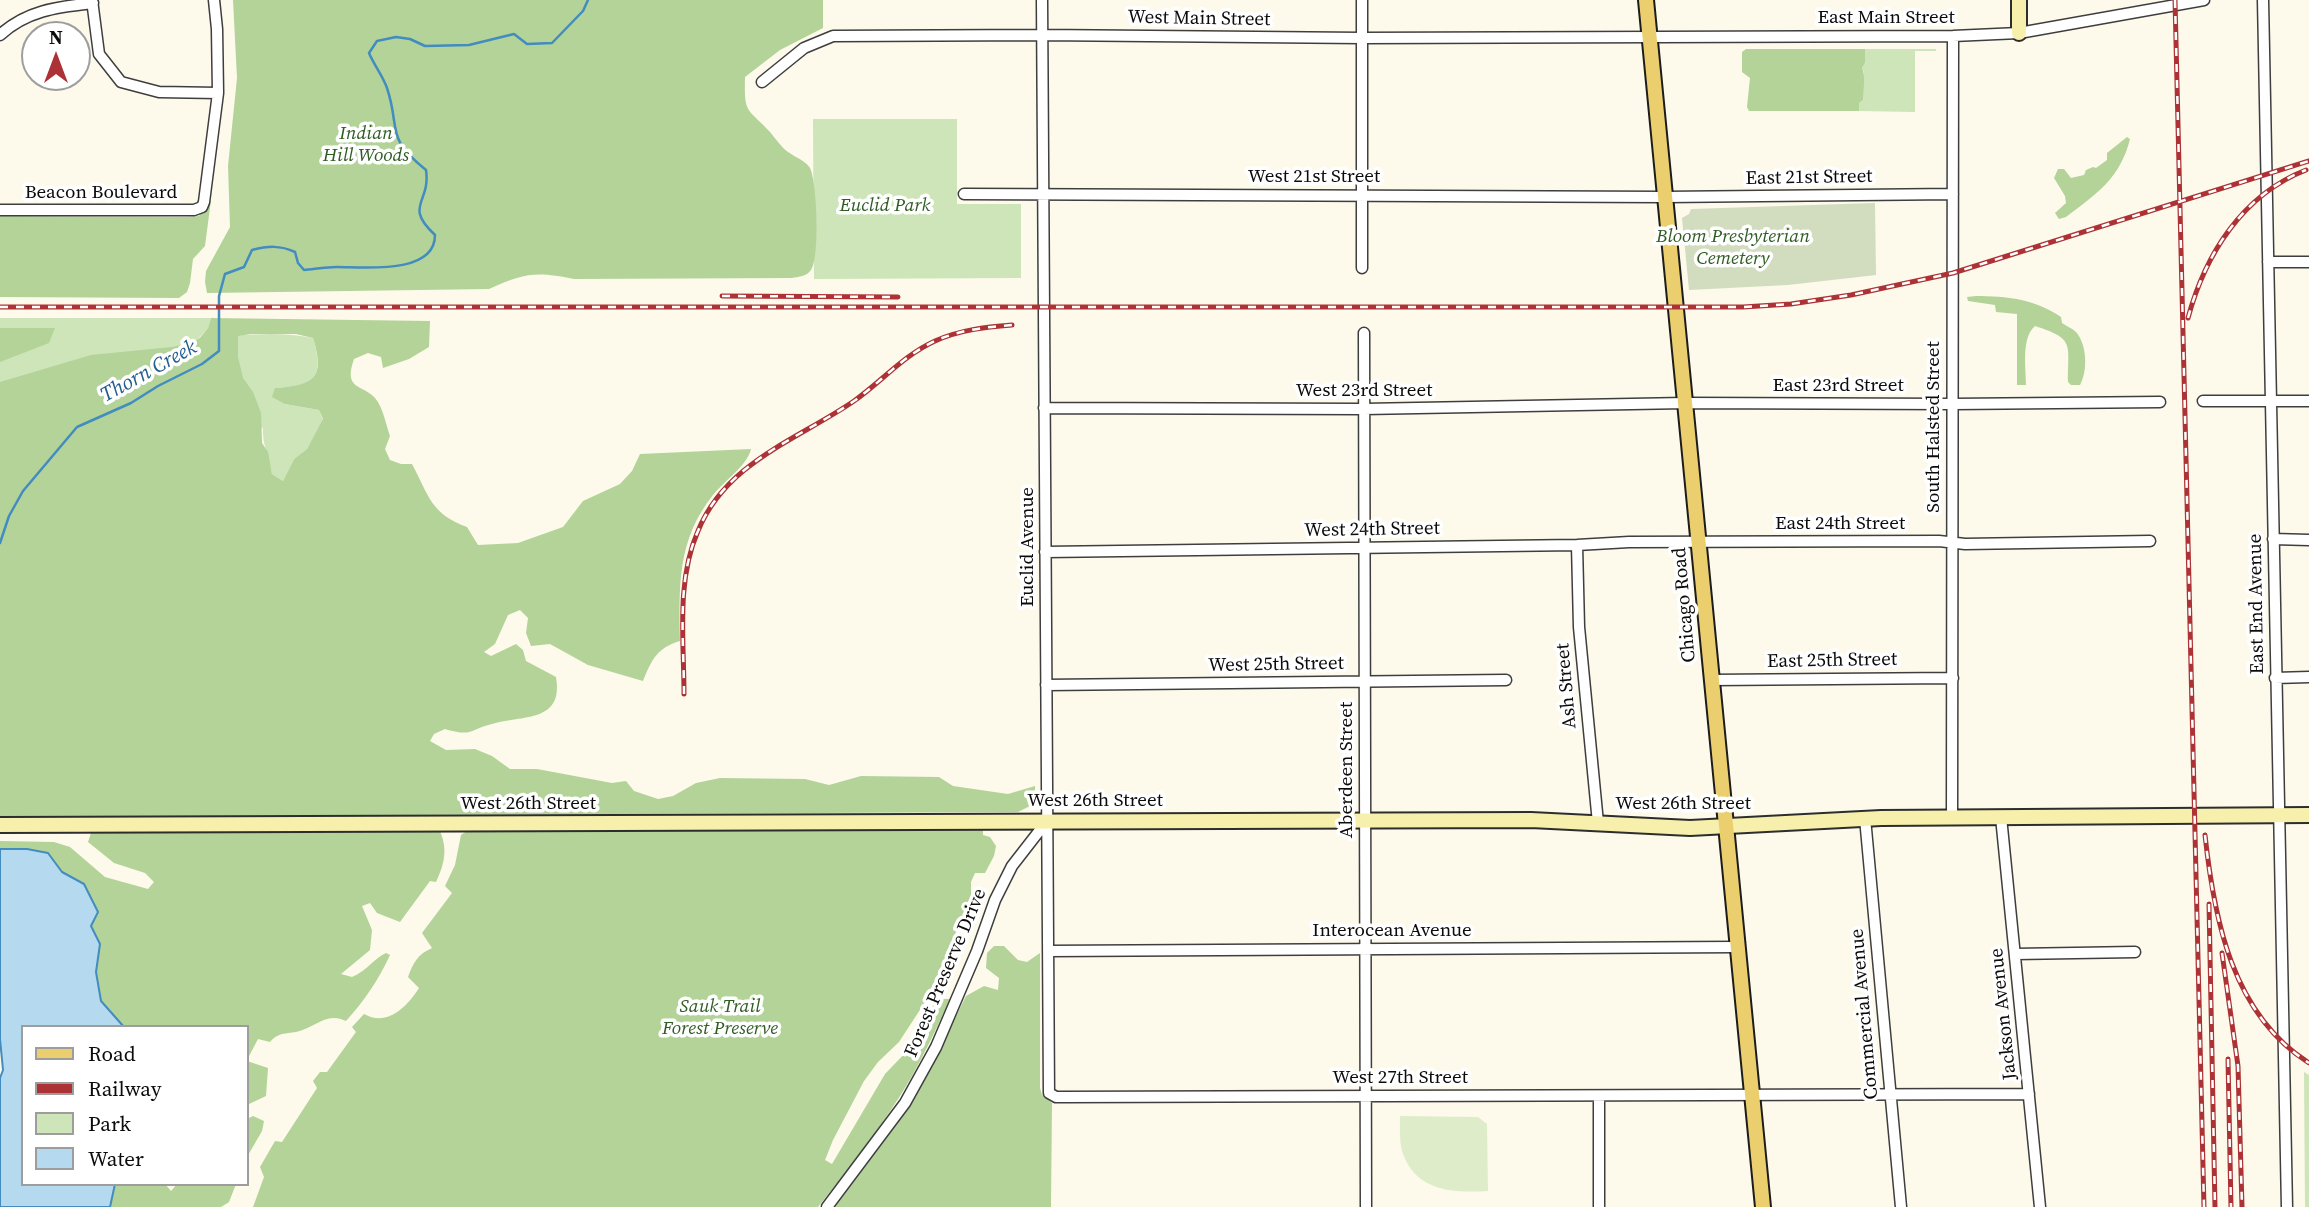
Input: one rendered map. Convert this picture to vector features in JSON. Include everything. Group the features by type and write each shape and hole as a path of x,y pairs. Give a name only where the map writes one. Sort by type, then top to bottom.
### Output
{"main road":[{"name":"Chicago Road","path":"1646,0 1763,1207"}],"street":[{"path":"0,35 29,15 52,8 92,2 99,54 121,82 159,92 218,93 218,40 214,0"},
{"name":"Euclid Avenue","path":"1042,0 1049,1093"},
{"path":"1362,0 1362,268"},
{"path":"2019,0 2019,33"},
{"name":"East Main Street","path":"1650,37 1953,36 2019,33 2204,0"},
{"name":"East End Avenue","path":"2263,0 2287,1207"},
{"name":"West Main Street","path":"762,82 804,48 832,36 1650,37"},
{"name":"South Halsted Street","path":"1952,817 1953,36"},
{"name":"Beacon Boulevard","path":"0,210 194,210 202,206 218,93"},
{"name":"West 21st Street","path":"964,194 1665,197"},
{"name":"East 21st Street","path":"1665,197 1953,194"},
{"path":"2268,262 2309,262"},
{"name":"Aberdeen Street","path":"1364,333 1366,1207"},
{"path":"2203,401 2309,401"},
{"name":"East 23rd Street","path":"1685,403 2160,402"},
{"name":"West 23rd Street","path":"1044,408 1364,409 1685,403"},
{"path":"2273,539 2309,540"},
{"name":"East 24th Street","path":"1698,542 2150,541"},
{"name":"West 24th Street","path":"1045,552 1698,542"},
{"name":"Ash Street","path":"1577,545 1579,627 1598,823"},
{"path":"2275,678 2309,677"},
{"name":"East 25th Street","path":"1711,680 1953,678"},
{"name":"West 25th Street","path":"1046,685 1506,680"},
{"name":"West 26th Street","path":"0,825 1531,820 1659,828 1865,818 2309,815"},
{"name":"Jackson Avenue","path":"2001,817 2040,1207"},
{"name":"Commercial Avenue","path":"1865,818 1901,1207"},
{"name":"Forest Preserve Drive","path":"827,1207 905,1103 936,1047 1006,877 1047,820"},
{"name":"Interocean Avenue","path":"1048,951 1736,947"},
{"path":"2015,954 2135,952"},
{"name":"West 27th Street","path":"1049,1093 1055,1097 2029,1094"},
{"path":"1599,1096 1599,1207"}],"green space":[{"name":"Indian Hill Woods","path":"233,0 823,0 823,28 780,50 745,77 748,109 783,148 810,168 816,220 816,251 811,270 805,275 792,278 574,279 540,274 521,277 489,289 207,293 206,271 230,227 228,166 237,78"},
{"path":"1746,49 1865,49 1865,63 1862,68 1863,100 1859,103 1859,111 1749,111 1747,107 1750,78 1742,72 1742,52"},
{"path":"1865,49 1936,49 1915,51 1915,112 1859,111 1859,103 1863,100 1862,68 1865,63"},
{"name":"Euclid Park","path":"813,119 957,119 957,204 1021,204 1021,278 814,279"},
{"path":"2127,137 2130,139 2126,153 2106,184 2066,217 2059,219 2055,213 2066,203 2065,196 2054,178 2058,169 2064,169 2071,178 2084,175 2086,170 2096,168 2107,160 2107,153"},
{"path":"211,200 205,246 193,259 187,292 179,298 0,297 0,216 186,217 199,216"},
{"name":"Bloom Presbyterian Cemetery","path":"1875,203 1876,275 1788,285 1689,290 1682,218 1689,214 1691,209"},
{"path":"1967,297 2020,300 2041,306 2061,317 2062,323 2080,337 2084,350 2085,365 2080,385 2071,385 2068,382 2068,351 2063,339 2035,326 2026,345 2026,385 2017,385 2017,314 1996,312 1995,305 1968,301"},
{"path":"0,318 211,318 208,328 199,338 271,334 313,338 318,363 313,377 299,385 275,388 285,404 319,410 323,420 307,449 294,459 283,481 272,474 263,427 0,817"},
{"path":"211,318 430,321 429,347 409,359 383,368 381,357 368,353 354,359 352,381 375,398 380,406 390,436 385,449 390,460 412,464 432,503 446,516 467,527 478,545 518,543 563,527 583,501 620,484 632,471 640,454 751,449 740,467 713,495 693,529 683,564 680,641 656,655 643,681 588,665 550,644 531,646 526,633 528,618 520,610 508,615 495,644 484,652 491,656 516,644 523,650 526,661 556,677 557,692 554,702 547,710 538,714 492,724 470,732 445,729 434,734 430,741 446,750 475,749 492,756 510,769 537,769 612,783 626,781 634,791 658,799 673,796 696,783 720,778 805,779 829,785 861,776 939,777 953,786 1008,794 1035,786 1032,805 1018,812 0,817 0,382 91,355 190,343 199,339 208,328","holes":["296,334 313,338 317,352 317,371 307,382 275,388 272,397 285,404 319,410 323,419 307,449 294,459 283,481 272,474 268,452 262,443 261,413 253,392 243,378 238,357 238,336"]},
{"path":"0,328 55,328 49,343 0,362"},
{"name":"Sauk Trail Forest Preserve","path":"983,826 983,835 990,837 996,846 994,856 985,873 975,873 971,882 971,897 929,996 899,1042 878,1062 864,1081 825,1160 832,1164 885,1074 909,1049 934,1004 941,999 950,999 902,1093 818,1207 253,1207 264,1177 260,1167 275,1141 282,1142 317,1088 313,1081 320,1072 327,1072 356,1032 352,1027 364,1014 381,1018 396,1013 409,1002 419,988 408,977 417,959 432,948 422,933 452,893 445,886 455,865 461,835 471,828"},
{"path":"439,829 444,849 436,882 430,881 400,922 377,913 370,903 362,906 372,930 370,950 341,974 352,977 382,955 390,955 376,982 346,1021 339,1018 326,1019 303,1030 279,1035 270,1042 258,1039 248,1058 248,1025 122,1025 101,1001 96,972 100,944 91,926 84,884 62,872 47,853 27,849 0,849 0,841 54,842 70,847 105,877 148,889 154,882 145,873 114,863 88,842 92,830"},
{"path":"994,946 1004,946 1018,960 1027,962 1040,953 1040,1088 1042,1095 1052,1103 1051,1207 833,1207 907,1109 966,996 984,986 998,990 999,978 986,968 987,953"},
{"path":"248,1061 268,1068 266,1096 248,1105"},
{"path":"2304,1072 2309,1075 2309,1207 2305,1207"},
{"path":"253,1116 264,1121 262,1131 248,1155 248,1118"},
{"path":"1400,1116 1478,1117 1487,1124 1488,1191 1438,1188 1417,1176 1403,1154"},
{"path":"115,1186 167,1186 171,1191 175,1186 235,1186 229,1202 221,1207 110,1207"}],"water":[{"path":"0,849 27,849 48,853 62,872 84,884 98,912 91,926 100,944 96,972 101,1001 122,1025 21,1025 21,1186 115,1186 110,1207 0,1207 0,1078 3,1070 0,1039"}],"waterway":[{"name":"Thorn Creek","path":"0,543 9,516 23,491 77,427 131,403 202,364 219,351 219,296 225,274 244,267 252,250 274,247 290,250 295,252 298,263 304,270 396,266 411,263 432,248 435,235 426,225 419,210 427,181 426,170 404,149 399,140 387,88 369,53 377,41 396,37 410,39 425,46 469,45 514,34 527,44 552,43 583,11 588,0"}],"railway":[{"path":"2175,0 2204,1207"},
{"path":"0,307 1743,307 1791,304 1851,295 1953,273 2309,161"},
{"path":"2188,318 2205,272 2229,230 2263,195 2306,170"},
{"path":"722,296 898,297"},
{"path":"684,694 684,590 691,550 710,507 726,487 765,455 854,401 924,347 944,337 963,332 1012,325"},
{"path":"2205,835 2214,899 2222,931 2245,991 2262,1019 2283,1043 2309,1063"},
{"path":"2209,904 2215,1207"},
{"path":"2222,953 2238,1066 2242,1207"},
{"path":"2228,1059 2231,1207"}]}
